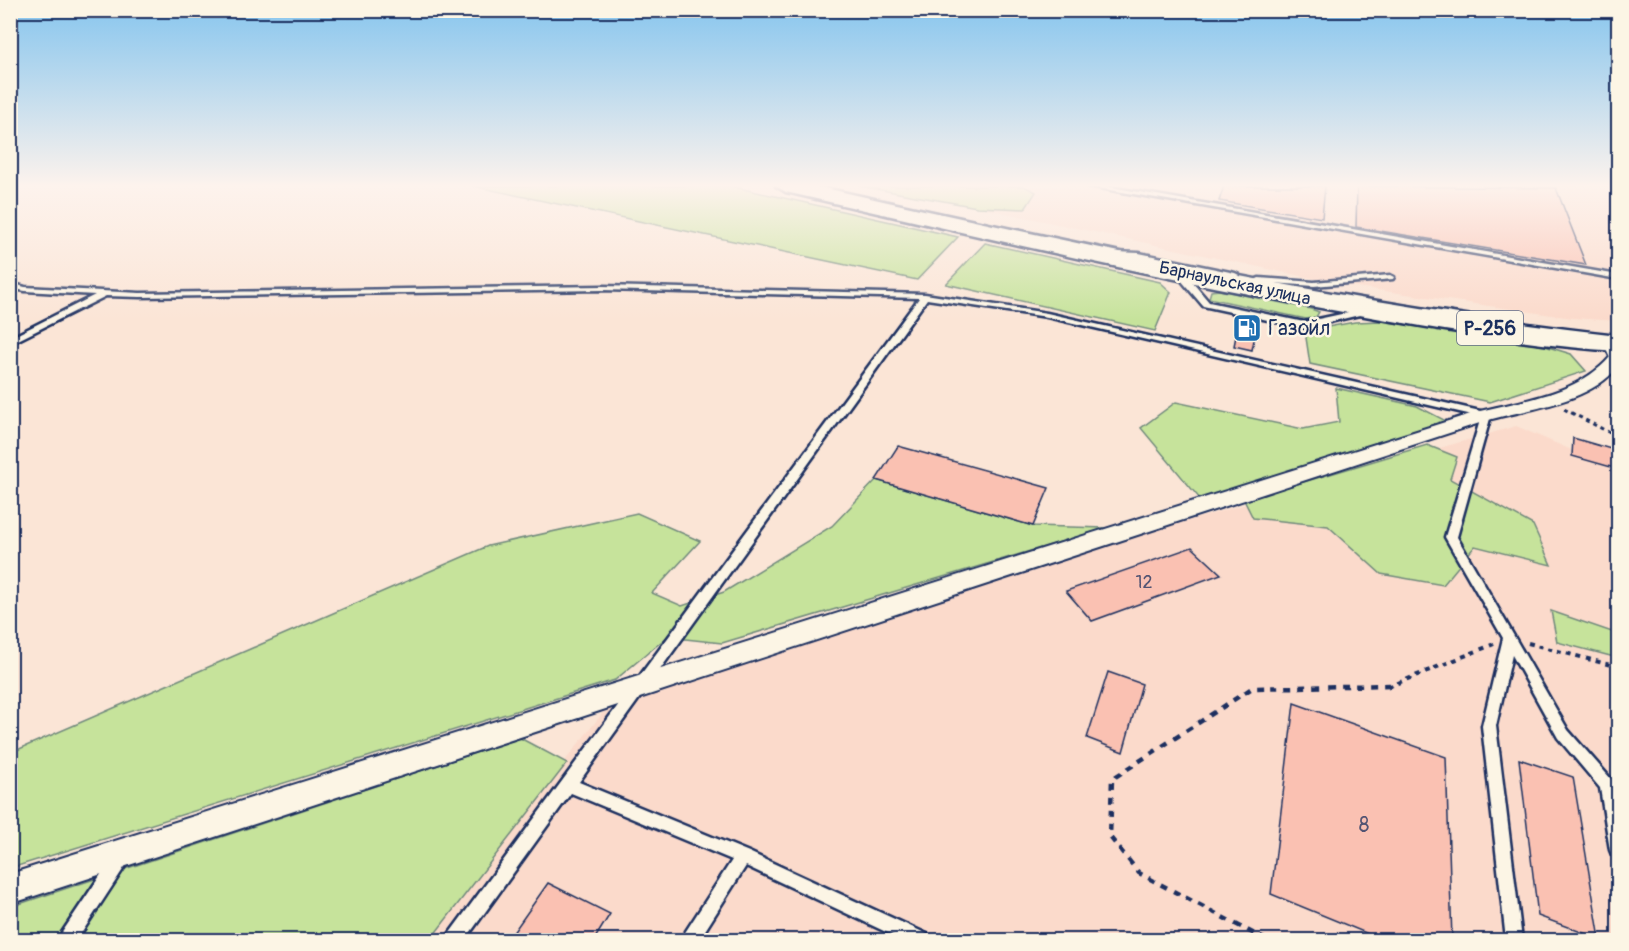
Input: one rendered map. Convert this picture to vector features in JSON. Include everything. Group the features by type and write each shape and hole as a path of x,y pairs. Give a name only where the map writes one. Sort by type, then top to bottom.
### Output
{"highway":[{"name":"Барнаульская улица","path":"991,230 1370,310 1502,330 1615,342"}],"street":[{"path":"10,889 1486,415 1585,387 1609,372 1618,357 1615,342"}],"lane":[{"path":"1348,230 1618,277"},
{"path":"1091,252 1139,255 1271,282 1314,284 1390,277"},
{"path":"10,285 25,289 140,295 603,288 926,296 1047,315 1486,415 1450,537 1563,734 1606,785 1618,850"},
{"path":"10,342 105,293"},
{"path":"455,940 926,296"},
{"path":"1509,638 1489,726 1514,940"},
{"path":"569,785 743,857 921,940"},
{"path":"68,940 125,852"},
{"path":"690,940 743,857"}],"path":[{"path":"1544,399 1618,437"},
{"path":"1266,940 1139,873 1110,837 1112,779 1252,688 1388,687 1509,638 1618,667"}],"shaded area":[{"path":"1087,230 1618,230 1618,321 1573,318 1343,285"},
{"path":"1516,426 1618,470 1618,940 425,940 626,683"}],"green space":[{"path":"683,230 928,230 958,237 917,280"},
{"path":"985,243 1160,282 1171,292 1155,331 946,284"},
{"path":"1219,290 1319,312 1316,317 1306,319 1209,298 1211,291"},
{"path":"1381,321 1545,346 1571,354 1586,371 1490,402 1310,364 1305,331 1355,322"},
{"path":"1336,388 1417,406 1448,422 1200,499 1141,428 1176,402 1303,429 1339,422"},
{"path":"1427,445 1457,457 1450,479 1533,525 1551,565 1475,546 1443,585 1381,574 1328,526 1253,518 1244,500"},
{"path":"876,480 1033,526 1107,528 722,643 667,637 615,680 11,868 10,753 488,546 637,513 700,541 652,593 682,606 724,592 832,526"},
{"path":"1551,611 1618,634 1618,658 1557,642"},
{"path":"520,738 567,763 430,940 11,940 10,907"}],"building":[{"path":"1376,230 1573,230 1586,265"},
{"name":"Газойл","path":"1240,316 1258,320 1252,350 1234,346"},
{"path":"1573,438 1618,451 1618,469 1572,456"},
{"path":"898,446 1049,488 1033,526 876,480"},
{"path":"1192,547 1221,574 1092,621 1066,591"},
{"path":"1108,672 1142,684 1123,752 1087,738"},
{"path":"1294,703 1446,757 1452,940 1383,940 1271,894"},
{"path":"1519,759 1573,777 1600,939 1538,916"},
{"path":"548,883 610,914 594,940 508,940"}],"place":[{"name":"Газойл","path":"1247,328"}]}
